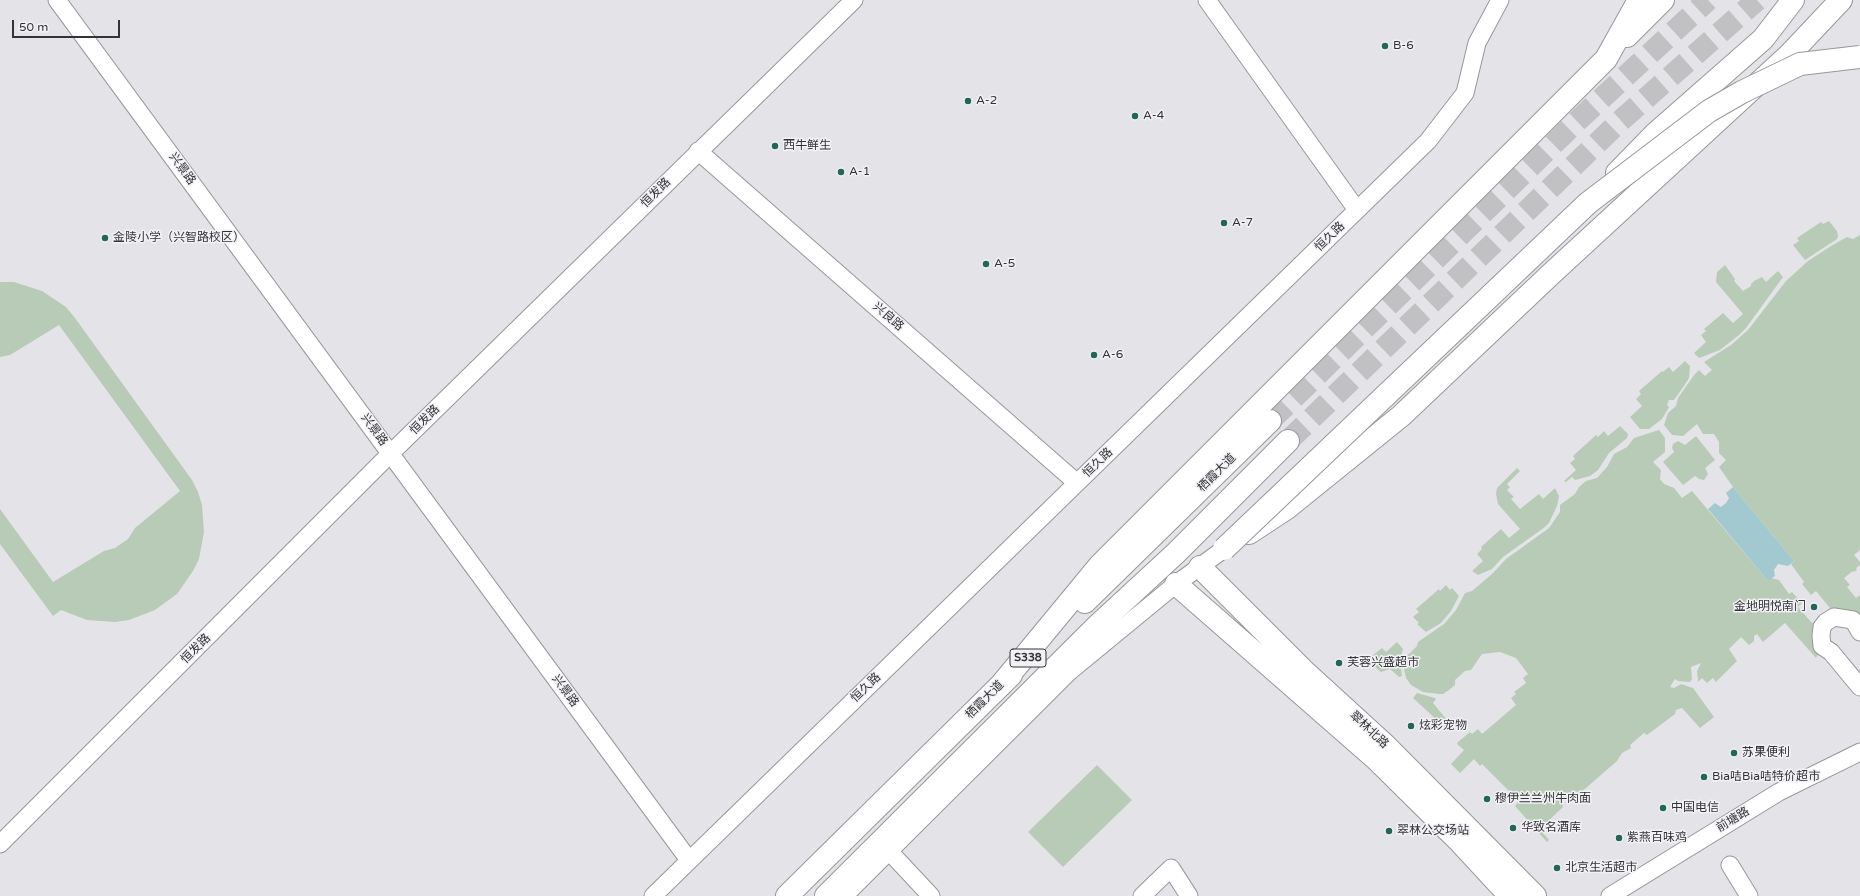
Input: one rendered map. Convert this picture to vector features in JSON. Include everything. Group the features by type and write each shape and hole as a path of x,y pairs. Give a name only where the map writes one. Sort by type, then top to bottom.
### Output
{"main road":[{"path":"1606,58 1639,0"},
{"path":"1001,685 1100,565 1663,0"},
{"path":"1224,549 1588,203 1656,133 1762,39 1793,0"},
{"path":"1224,549 1287,508 1401,416 1551,274 1790,54 1841,0"},
{"path":"1588,203 1709,111 1742,92 1800,64 1860,57"},
{"name":"栖霞大道","path":"787,896 1270,421"},
{"name":"S338","path":"826,896 1098,625 1176,553 1288,441"},
{"name":"翠林北路","path":"1200,567 1303,670 1384,744 1535,896"},
{"name":"翠林北路","path":"1176,584 1376,759 1460,842 1510,896"}],"street":[{"name":"兴景路","path":"57,0 689,860"},
{"name":"恒发路","path":"0,844 391,454 854,0"},
{"path":"1207,0 1357,210"},
{"name":"恒久路","path":"653,896 1428,141 1465,93 1478,43 1500,0"},
{"name":"兴良路","path":"698,152 1077,483"},
{"path":"844,896 888,850 1069,672 1176,584 1224,549"},
{"path":"1860,632 1853,620 1834,617 1826,622 1822,627 1820,636 1822,646 1831,652 1860,687"},
{"name":"前塘路","path":"1610,896 1779,792 1860,752"},
{"path":"888,850 931,896"},
{"path":"1730,865 1749,896"},
{"path":"1142,896 1171,868 1189,896"}],"green space":[{"path":"1829,221 1837,231 1837,239 1805,260 1793,245 1799,241 1797,238 1821,222 1823,224"},
{"path":"1860,235 1860,550 1854,555 1860,562 1860,565 1856,568 1857,570 1854,572 1853,571 1844,578 1850,585 1847,587 1856,598 1860,595 1860,616 1827,612 1830,608 1816,591 1811,595 1802,584 1804,582 1791,564 1794,561 1733,487 1719,467 1726,460 1719,453 1719,442 1714,434 1703,434 1697,424 1683,436 1672,435 1664,425 1668,413 1676,406 1678,398 1694,375 1699,370 1705,376 1712,370 1704,362 1731,345 1748,330 1786,281 1808,261 1831,246 1847,237 1853,239"},
{"path":"1725,265 1735,279 1734,281 1743,291 1751,286 1754,281 1762,277 1766,282 1778,271 1783,277 1746,328 1739,335 1720,350 1699,358 1694,353 1706,342 1701,335 1706,331 1704,329 1723,313 1733,323 1743,314 1716,282 1717,272"},
{"path":"0,282 14,282 42,291 66,307 192,480 198,492 202,505 204,532 199,559 193,571 177,594 155,610 129,620 115,622 87,620 61,610 53,616 0,544 0,509 53,582 104,551 115,548 128,539 135,528 180,491 59,325 10,355 0,357"},
{"path":"1685,361 1690,366 1689,378 1684,386 1674,400 1669,400 1667,405 1669,407 1662,419 1649,429 1640,429 1630,417 1642,406 1636,399 1641,394 1639,391 1662,371 1663,372 1669,367 1673,372"},
{"path":"1620,426 1628,434 1627,438 1609,453 1598,470 1590,476 1575,480 1572,477 1566,482 1564,481 1576,470 1570,463 1575,459 1573,456 1596,435 1598,437 1604,431 1608,436"},
{"path":"1659,430 1665,438 1665,452 1653,462 1661,470 1660,479 1664,484 1674,488 1682,498 1692,491 1768,581 1771,578 1779,580 1789,594 1792,592 1802,603 1798,607 1812,623 1816,621 1820,651 1816,658 1785,623 1763,642 1757,634 1754,636 1754,641 1749,645 1741,637 1729,649 1737,661 1716,682 1713,678 1707,683 1702,678 1698,682 1697,671 1701,663 1691,667 1692,679 1690,682 1678,681 1675,679 1670,687 1674,688 1681,684 1693,688 1714,717 1700,728 1682,708 1676,710 1675,714 1647,735 1644,733 1630,745 1631,748 1622,753 1617,761 1579,794 1576,791 1562,802 1563,807 1543,826 1543,833 1549,840 1547,842 1515,806 1519,801 1482,764 1480,766 1474,759 1460,773 1451,764 1464,750 1457,744 1458,742 1470,732 1472,734 1478,729 1482,734 1516,705 1511,698 1516,694 1514,692 1526,683 1523,678 1528,674 1516,658 1500,652 1482,654 1471,670 1465,671 1455,680 1455,685 1443,694 1423,692 1411,685 1406,678 1402,660 1404,656 1409,654 1417,646 1418,642 1444,624 1456,610 1465,593 1472,591 1492,574 1506,559 1549,528 1560,512 1560,505 1575,494 1579,487 1586,481 1597,478 1607,467 1614,454 1627,447 1634,438"},
{"path":"1696,436 1715,460 1705,468 1708,474 1704,480 1695,476 1683,485 1663,462 1674,452 1672,448 1673,444 1678,441 1685,445"},
{"path":"1517,468 1520,471 1507,484 1510,487 1507,490 1514,497 1511,499 1520,509 1539,494 1543,499 1555,488 1559,496 1557,506 1549,523 1545,527 1503,557 1492,569 1478,575 1472,571 1483,561 1477,554 1482,549 1481,547 1501,529 1509,538 1520,529 1498,504 1496,494 1497,488"},
{"path":"1446,585 1450,590 1452,588 1459,596 1451,611 1441,623 1426,632 1417,624 1419,623 1413,617 1419,612 1416,609 1439,589 1440,591"},
{"path":"1397,642 1403,649 1400,660 1402,676 1399,677 1390,669 1381,672 1367,660 1382,648 1386,652"},
{"path":"1417,693 1436,699 1433,703 1447,720 1446,723 1452,730 1450,732 1413,698"},
{"path":"1097,765 1132,800 1063,867 1028,832"}],"water":[{"path":"1733,487 1794,561 1788,566 1778,564 1774,570 1775,576 1768,581 1708,509 1715,503 1721,507 1726,503 1729,498 1726,493"}],"tunnel":[{"path":"1270,421 1575,123 1708,0"},
{"path":"1288,441 1618,123 1757,0"}],"place":[{"name":"B-6","path":"1385,46"},
{"name":"A-2","path":"968,101"},
{"name":"A-4","path":"1135,116"},
{"name":"西牛鲜生","path":"775,146"},
{"name":"A-1","path":"841,172"},
{"name":"A-7","path":"1224,223"},
{"name":"金陵小学（兴智路校区）","path":"105,238"},
{"name":"A-5","path":"986,264"},
{"name":"A-6","path":"1094,355"},
{"name":"金地明悦南门","path":"1814,607"},
{"name":"芙蓉兴盛超市","path":"1339,663"},
{"name":"炫彩宠物","path":"1411,726"},
{"name":"苏果便利","path":"1734,753"},
{"name":"Bia咭Bia咭特价超市","path":"1704,777"},
{"name":"穆伊兰兰州牛肉面","path":"1487,799"},
{"name":"中国电信","path":"1663,808"},
{"name":"华致名酒库","path":"1513,828"},
{"name":"翠林公交场站","path":"1389,831"},
{"name":"紫燕百味鸡","path":"1619,838"},
{"name":"北京生活超市","path":"1557,868"}]}
